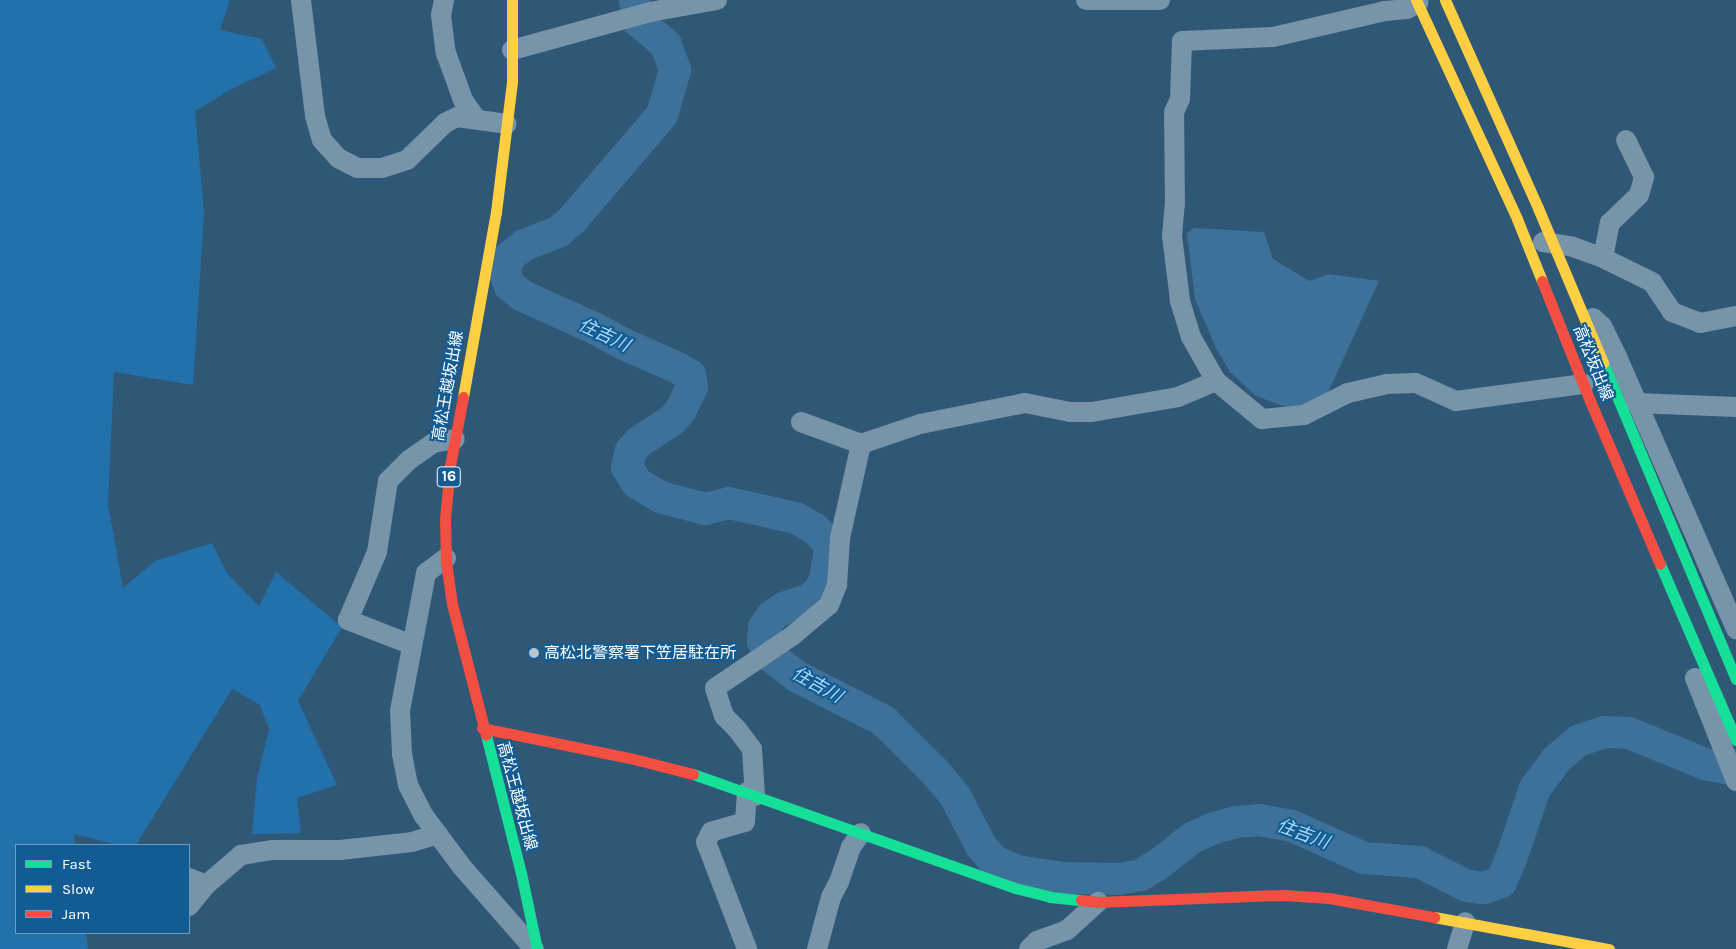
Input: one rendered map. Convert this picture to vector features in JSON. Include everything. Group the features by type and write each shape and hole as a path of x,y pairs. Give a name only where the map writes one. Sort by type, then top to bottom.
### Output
{"main road":[{"name":"高松王越坂出線","path":"512,0 512,81 496,212 455,439 445,519 446,558 452,604 482,728 521,873 536,949"},
{"name":"高松坂出線","path":"1445,0 1553,244 1736,679"},
{"name":"高松坂出線","path":"1417,2 1526,242 1587,392 1736,740"},
{"path":"482,728 630,758 700,776 1015,888 1050,897 1098,902 1292,896 1329,898 1609,949"}],"street":[{"path":"301,0 316,116 322,140 338,158 358,168 382,168 407,160 444,123 457,117 507,124"},
{"path":"444,0 441,15 446,53 463,100 477,120"},
{"path":"512,50 621,19 717,0"},
{"path":"1086,0 1160,0"},
{"path":"1417,2 1406,10 1386,11 1273,37 1182,41 1180,100 1174,112 1175,204 1172,236 1180,300 1192,337 1216,381 1262,419 1286,419 1304,415 1348,394 1386,384 1416,383 1456,401 1587,392 1595,424 1736,781"},
{"path":"1603,258 1610,223 1638,195 1644,177 1626,140"},
{"path":"1526,242 1573,247 1603,258 1652,282 1672,312 1700,323 1736,316"},
{"path":"1578,304 1602,326 1736,629"},
{"path":"801,422 861,444 920,424 1025,403 1070,412 1092,412 1178,397 1216,381"},
{"path":"1636,403 1736,408"},
{"path":"412,645 348,620 377,552 388,481 408,460 433,443 455,439"},
{"path":"747,949 706,842 710,832 745,822 751,794 752,749 737,729 724,716 715,688 792,636 829,605 837,585 840,538 861,444"},
{"path":"446,558 426,573 400,711 402,754 408,784 424,816 462,867 536,949"},
{"path":"818,949 831,897 839,882 851,847 861,833"},
{"path":"190,903 198,882 241,855 272,850 340,850 412,842 438,834"},
{"path":"1029,949 1037,941 1067,930 1098,902"},
{"path":"1457,949 1465,922"}],"shaded area":[{"path":"0,0 230,0 220,30 262,39 276,68 232,89 195,111 204,212 193,385 114,372 108,504 123,588 155,561 212,543 227,573 259,606 276,572 342,627 298,701 337,785 297,798 301,833 252,834 257,779 269,729 260,705 232,689 137,844 114,844 74,834 75,844 15,844 15,934 86,934 88,949 0,949"},
{"path":"1194,228 1264,232 1273,259 1309,281 1329,274 1379,281 1325,399 1294,410 1256,396 1230,372 1216,348 1195,299 1187,233"}],"waterway":[{"name":"住吉川","path":"635,0 639,22 666,45 675,70 662,115 572,220 558,232 524,245 508,258 505,274 510,286 523,296 690,375 692,387 681,410 671,421 639,442 631,451 627,467 637,483 660,497 705,509 729,503 796,518 815,529 826,540 830,549 825,581 817,594 805,601 784,608 772,616 764,627 763,641 768,654 796,676 884,721 935,772 955,796 981,846 994,861 1017,871 1062,878 1119,879 1141,875 1192,838 1214,828 1237,822 1259,820 1292,826 1364,858 1419,862 1467,886 1484,888 1501,882 1511,859 1535,788 1556,760 1578,741 1604,732 1629,733 1705,764 1725,768 1736,765"}],"traffic: fast":[{"path":"1603,363 1736,679"},
{"path":"1660,564 1736,740"},
{"path":"486,735 521,873 537,949"},
{"path":"693,774 1015,888 1050,897 1081,900"}],"traffic: slow":[{"path":"463,397 496,212 512,81 512,0"},
{"path":"1416,0 1517,219 1542,281"},
{"path":"1445,0 1538,208 1603,363"},
{"path":"1434,917 1609,949"}],"traffic: jam":[{"path":"1542,281 1590,401 1660,564"},
{"path":"463,397 450,466 445,519 446,562 452,604 486,735"},
{"path":"482,728 630,758 693,774"},
{"path":"1081,900 1098,902 1283,895 1329,898 1434,917"}],"place":[{"name":"高松北警察署下笠居駐在所","path":"534,653"}]}
